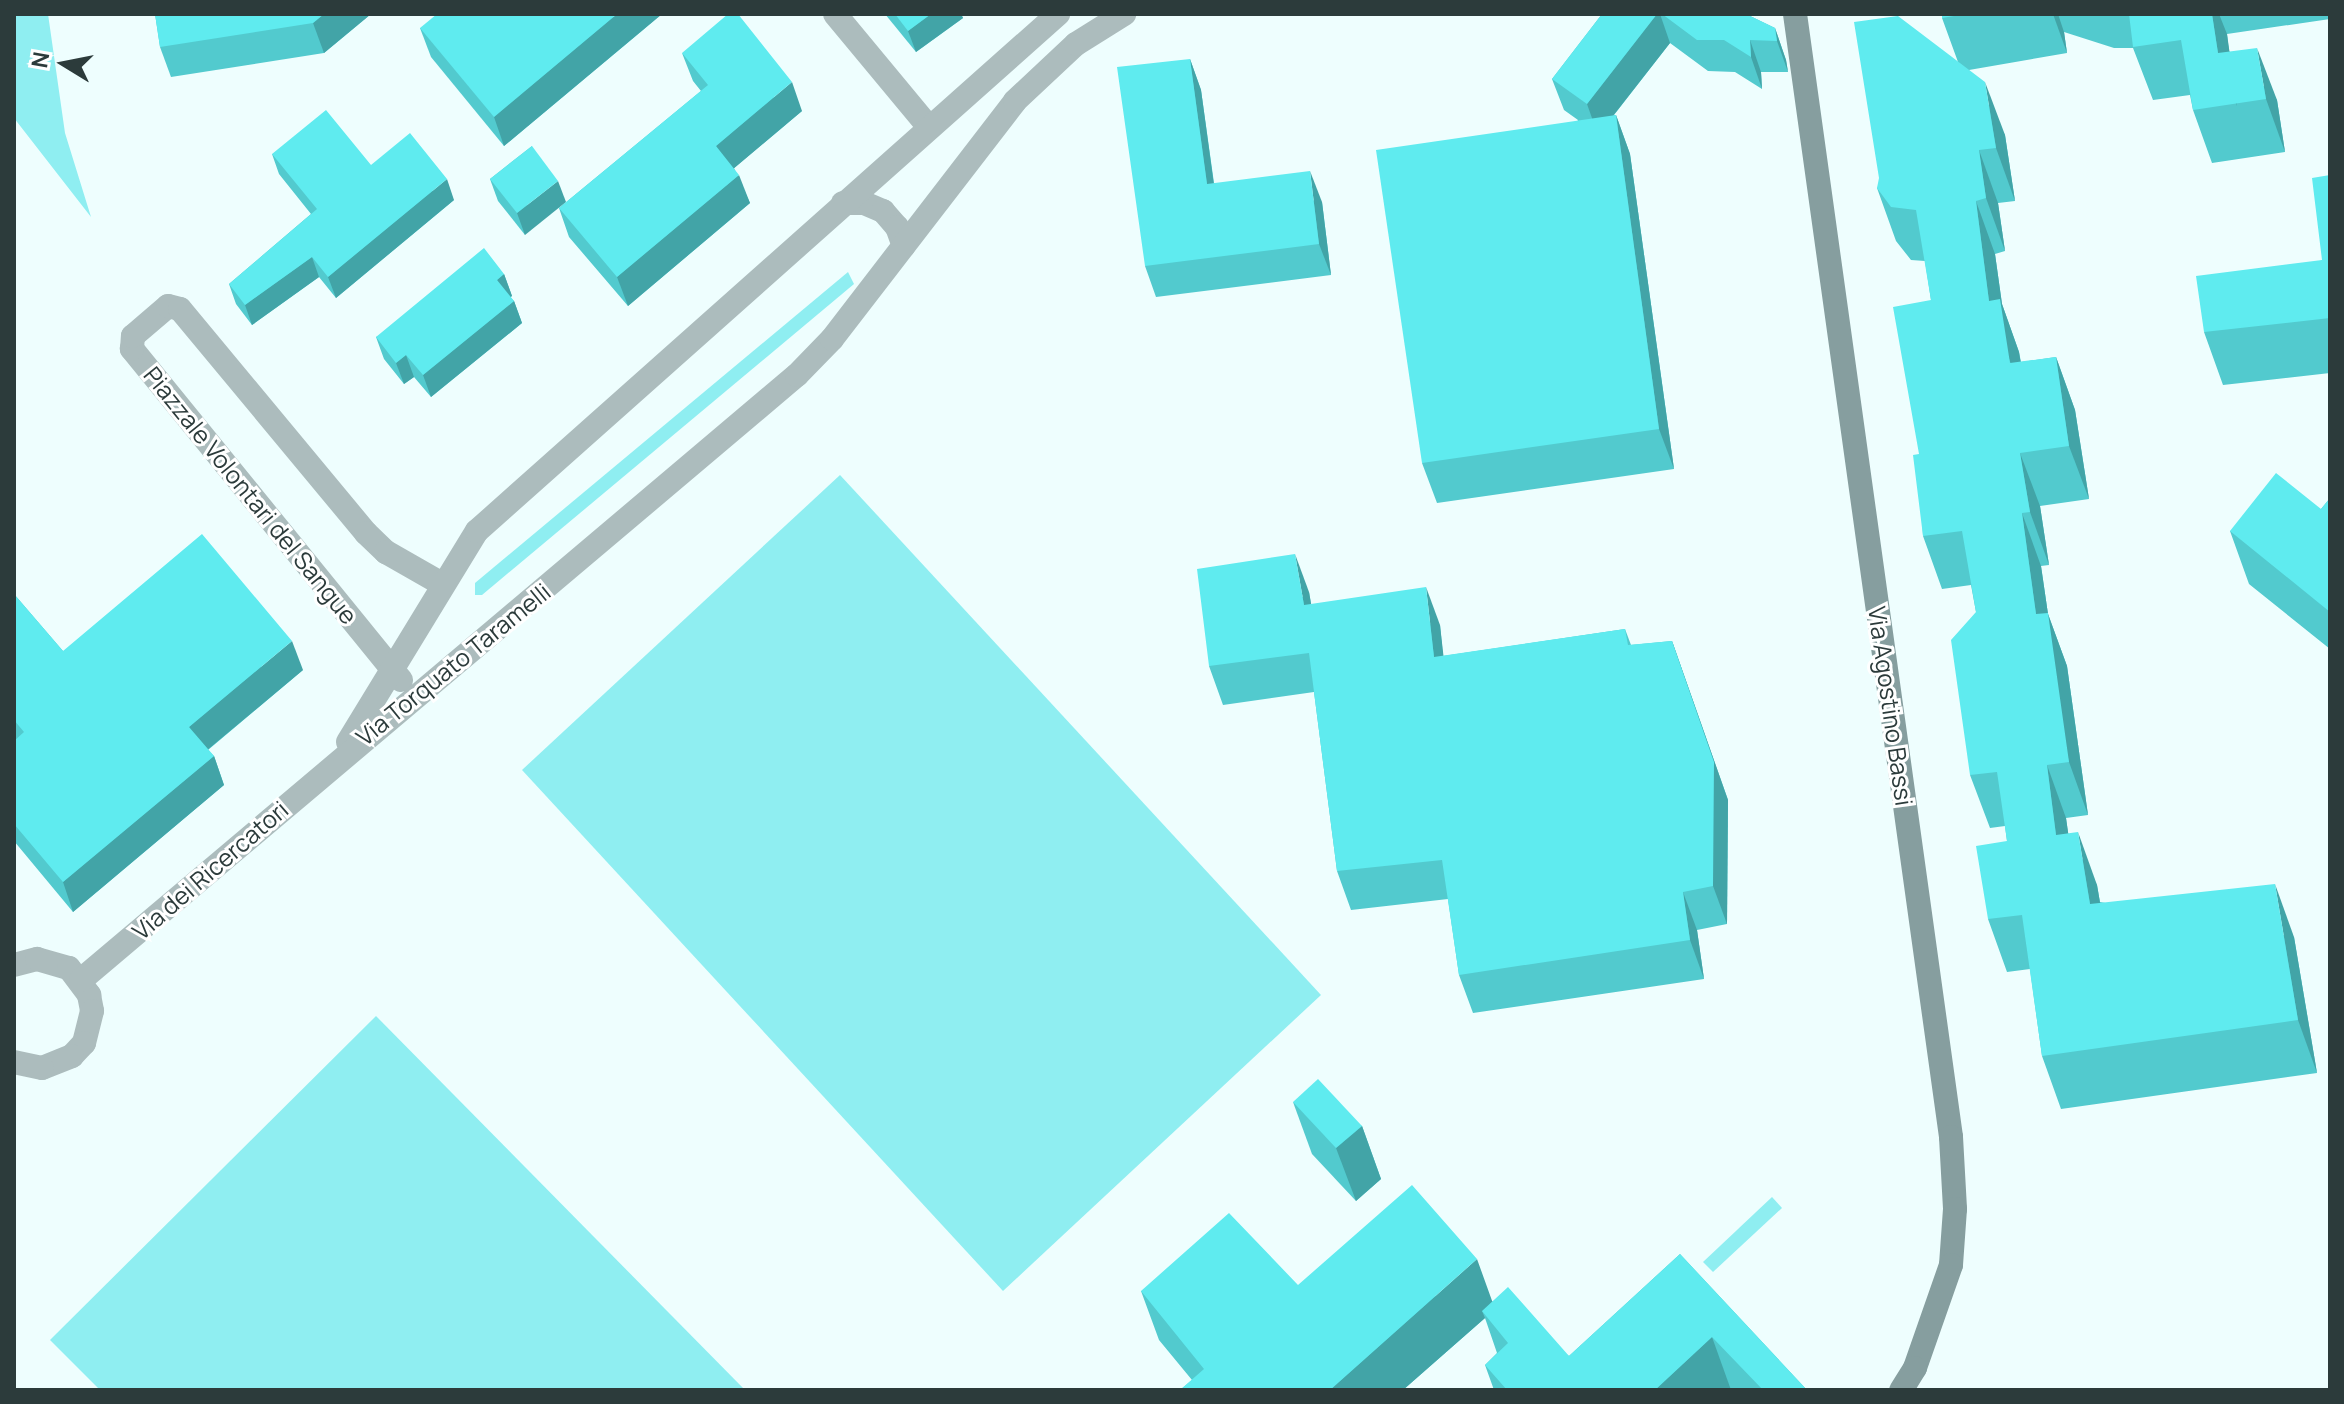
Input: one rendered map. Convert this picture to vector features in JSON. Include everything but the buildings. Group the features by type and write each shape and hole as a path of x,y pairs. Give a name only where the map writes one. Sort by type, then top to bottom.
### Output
{"main road":[{"name":"Via Agostino Bassi","path":"1795,14 1951,1137 1955,1209 1951,1265 1915,1368 1901,1390"}],"street":[{"path":"835,14 928,126"},
{"name":"Via Torquato Taramelli","path":"339,758 477,531 928,126 1058,14"},
{"name":"Via Torquato Taramelli","path":"339,758 797,375 904,246 1015,101 1076,44 1124,14"},
{"path":"843,203 864,203 883,211 897,227 904,246"},
{"name":"Piazzale Volontari del Sangue","path":"413,697 132,349 133,336 168,306 180,309 366,533 386,552 442,584"},
{"name":"Via dei Ricercatori","path":"81,980 339,758"},
{"path":"14,965 54,961 81,980 92,1011 84,1043 58,1064 42,1068 14,1062"}],"shaded area":[{"path":"14,14 48,14 65,133 91,217 14,118"},
{"path":"848,272 854,284 482,595 475,595 475,583"},
{"path":"840,475 1321,995 1003,1291 522,770"},
{"path":"376,1016 745,1390 100,1390 50,1340"},
{"path":"1772,1197 1782,1208 1713,1272 1703,1262"}]}
